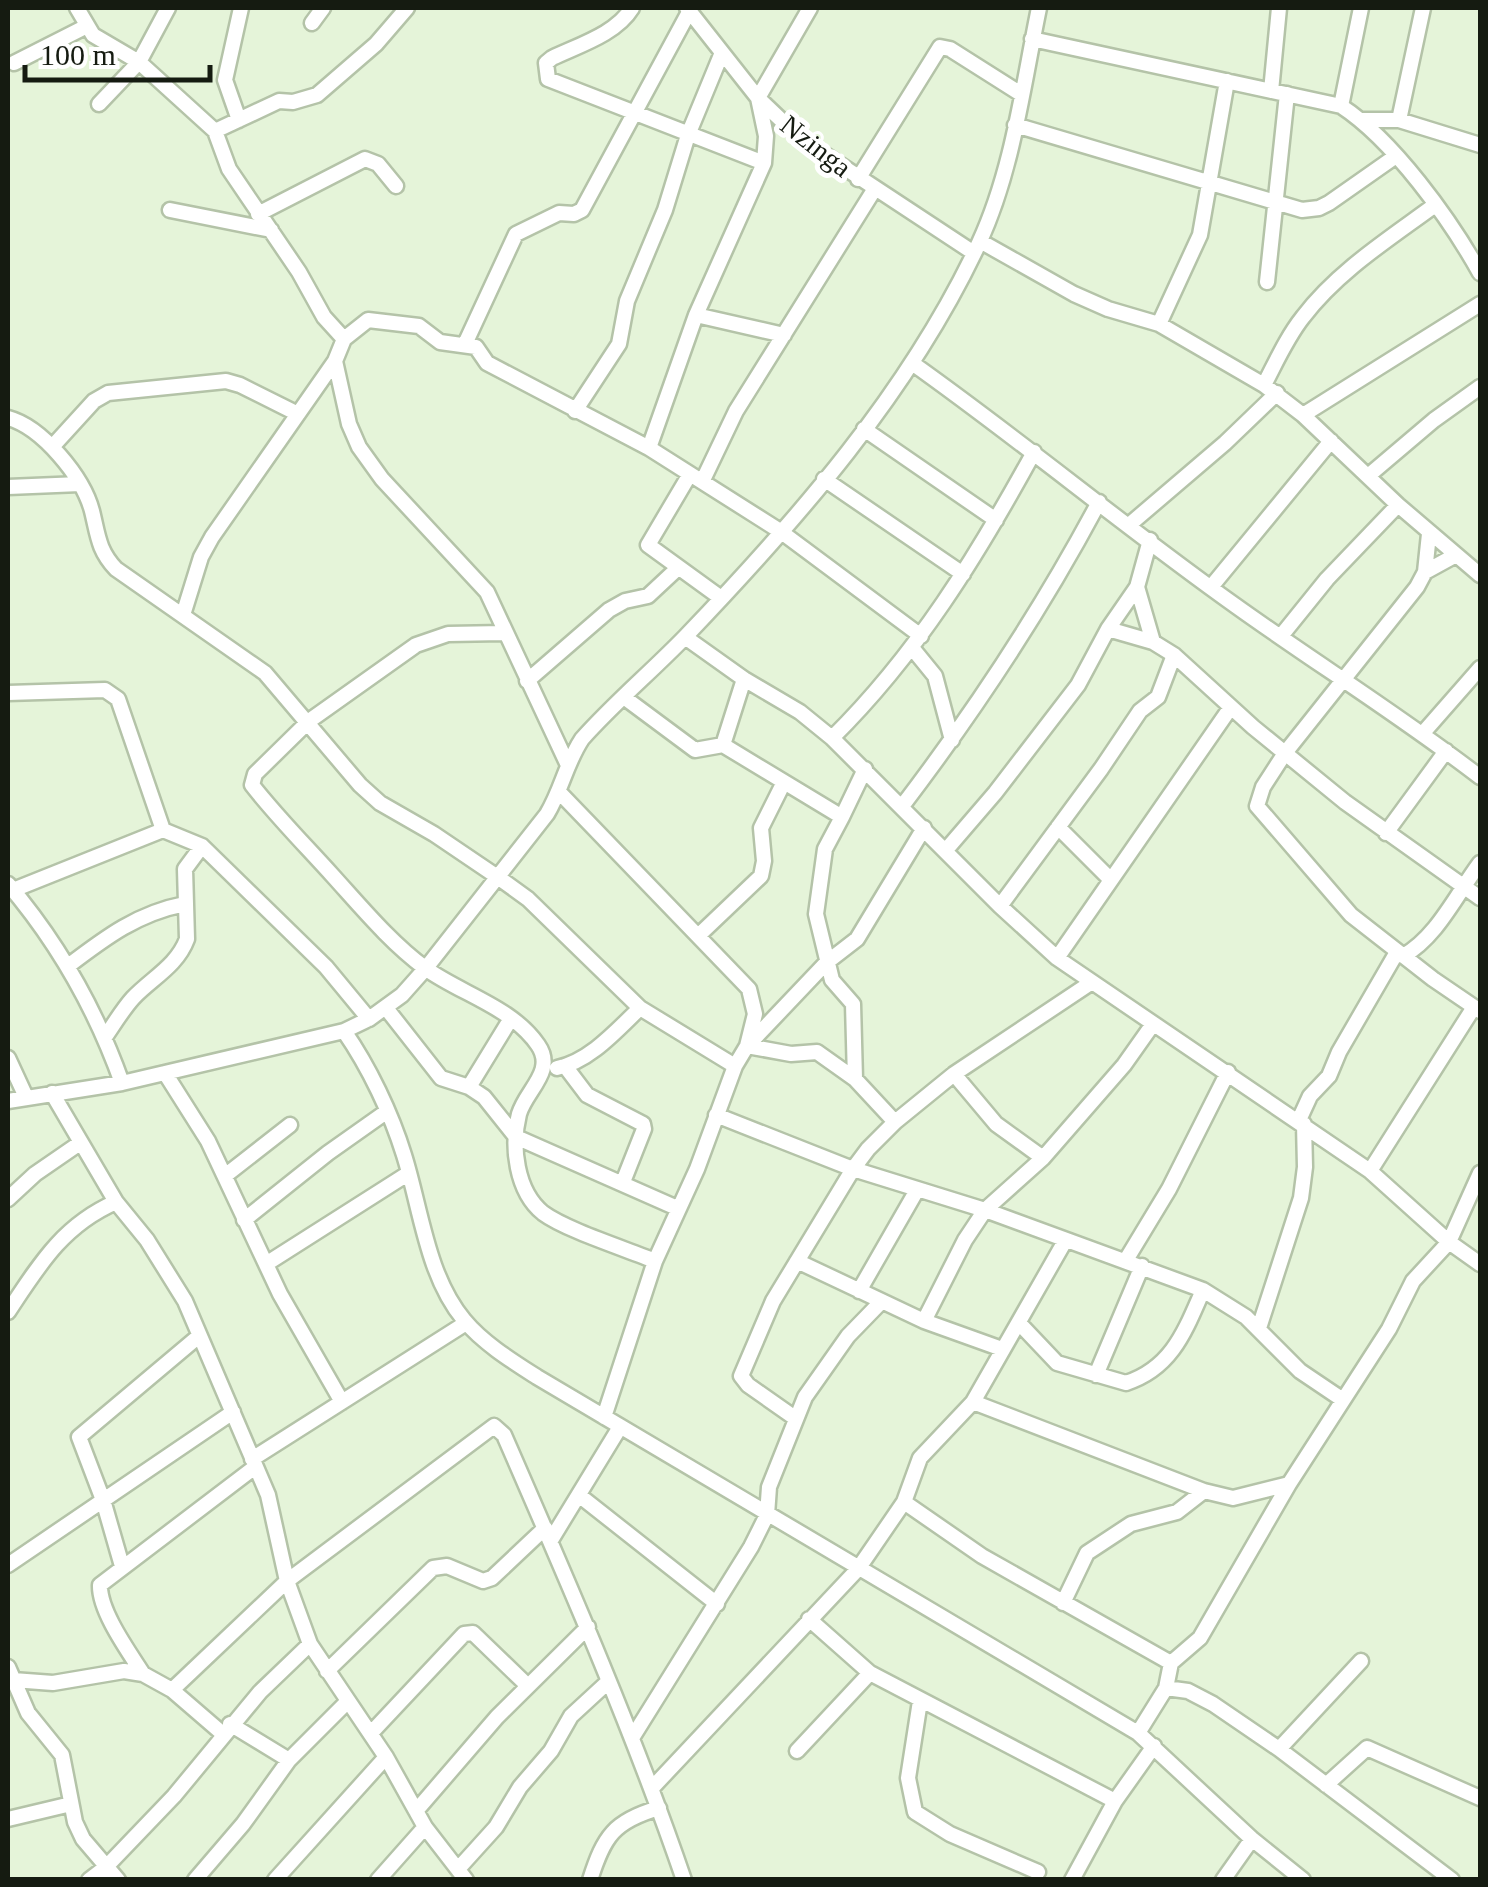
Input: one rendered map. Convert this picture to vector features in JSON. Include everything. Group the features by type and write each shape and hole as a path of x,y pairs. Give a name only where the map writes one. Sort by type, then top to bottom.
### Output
{"street":[{"path":"77,8 101,42 139,62 215,132 229,169 324,317 344,338"},
{"path":"99,104 139,62 168,8"},
{"path":"239,120 225,80 241,8"},
{"path":"312,23 323,8"},
{"path":"215,132 279,101 316,95 376,44 407,8"},
{"path":"632,8 623,20 600,35 552,58 544,72 553,82 764,162"},
{"path":"649,448 696,316 764,162 766,136 758,98 810,8"},
{"path":"8,1100 122,1083 344,1031 386,1008 426,968 499,878 560,793 567,764 596,724 685,636 780,531 912,364 977,247 1016,126 1039,8"},
{"path":"1267,282 1278,200 1279,8"},
{"path":"1341,106 1360,8"},
{"path":"1399,120 1423,8"},
{"path":"465,344 511,240 521,229 559,212 574,214 582,210 688,10"},
{"name":"Nzinga","path":"688,10 758,98 800,140 874,190 977,247 1108,309 1159,324 1270,389 1480,576"},
{"path":"14,63 87,26"},
{"path":"1032,39 1341,106 1363,120 1396,156 1435,205 1480,274"},
{"path":"858,179 940,47 950,49 1021,94"},
{"path":"576,411 618,344 628,301 721,55"},
{"path":"1159,324 1198,244 1227,81"},
{"path":"1363,120 1399,120 1480,145"},
{"path":"1016,126 1302,210 1318,208 1396,156"},
{"path":"258,214 365,158 378,164 396,186"},
{"path":"721,598 651,549 648,540 696,477 874,190"},
{"path":"1129,525 1225,443 1270,389 1290,336 1318,300 1368,254 1435,205"},
{"path":"170,210 271,230"},
{"path":"1303,415 1480,304"},
{"path":"696,316 784,335"},
{"path":"183,615 205,548 335,361 344,338 362,323 374,319 419,326 440,342 476,347 487,363 649,448 780,531 917,642 935,676 952,740"},
{"path":"335,361 350,424 365,457 477,578 494,606 503,633 567,764"},
{"path":"912,364 1210,587 1480,776"},
{"path":"52,447 94,401 119,390 226,381 240,384 298,414"},
{"path":"1368,476 1418,432 1480,388"},
{"path":"8,418 29,427 52,447 80,484 104,556 127,578 265,673 380,803 499,878 528,900 640,1008 735,1066"},
{"path":"864,428 996,520"},
{"path":"1210,587 1331,441"},
{"path":"832,738 870,701 917,642 963,574 1034,452"},
{"path":"824,479 963,574"},
{"path":"8,486 80,484"},
{"path":"902,806 1032,621 1099,502"},
{"path":"1280,636 1326,579 1398,506"},
{"path":"1370,1171 1477,1009 1351,914 1259,812 1257,800 1285,753 1409,599 1425,572 1429,534"},
{"path":"946,850 1078,686 1108,629 1137,587 1150,540"},
{"path":"1425,572 1456,554"},
{"path":"526,681 609,610 648,596 678,568"},
{"path":"1137,587 1153,642"},
{"path":"1108,629 1153,642 1174,655 1285,753 1386,833 1480,898"},
{"path":"503,633 448,634 427,639 309,722 254,774 252,785 371,918 426,968 484,1001 529,1034 541,1049 543,1071 520,1111 516,1136 522,1184 532,1203 568,1226 655,1261"},
{"path":"685,636 744,680 800,712 832,738 1057,958 1370,1171 1449,1242 1480,1264"},
{"path":"1000,906 1140,711 1158,697 1174,655"},
{"path":"1423,733 1480,668"},
{"path":"724,745 744,680"},
{"path":"8,693 105,690 118,699 163,830"},
{"path":"625,698 695,750 724,745 842,817"},
{"path":"1057,958 1230,707"},
{"path":"1386,833 1446,751"},
{"path":"855,1079 853,1004 837,989 826,963 816,899 825,849 866,769"},
{"path":"699,935 761,876 761,828 784,782"},
{"path":"560,793 749,989 755,1014 747,1046"},
{"path":"1058,827 1111,880"},
{"path":"604,1417 655,1261 697,1169 735,1066 747,1046 826,963 863,931 898,866 924,828"},
{"path":"122,1083 105,1037 68,966 10,887 163,830 202,846 326,968 369,1019"},
{"path":"105,1037 132,999 160,976 184,948 185,870 202,846"},
{"path":"1259,1328 1301,1198 1306,1167 1302,1122 1310,1096 1329,1076 1364,1006 1400,954 1429,939 1434,926 1480,863"},
{"path":"68,966 138,918 185,904"},
{"path":"796,1418 741,1376 773,1301 853,1168 895,1122 954,1074 1092,982"},
{"path":"386,1008 441,1078 469,1087 491,1105 516,1136 677,1208"},
{"path":"543,1071 564,1066 606,1040 640,1008"},
{"path":"469,1087 510,1020"},
{"path":"924,1321 965,1240 985,1210 1043,1158 1124,1065 1153,1024"},
{"path":"344,1031 386,1112 433,1258 451,1301 466,1322 512,1360 620,1427 1138,1733 1302,1880"},
{"path":"747,1046 791,1054 818,1052 855,1079 895,1122"},
{"path":"8,1058 26,1098"},
{"path":"564,1066 587,1095 643,1124 623,1182"},
{"path":"1126,1260 1169,1190 1228,1072"},
{"path":"165,1073 188,1105 226,1175 266,1264 342,1402"},
{"path":"954,1074 996,1124 1043,1158"},
{"path":"52,1093 116,1202 174,1280 268,1495 287,1581 310,1644 372,1734 426,1827 462,1874 520,1787 552,1751 572,1716 609,1681"},
{"path":"244,1220 386,1112"},
{"path":"716,1116 1203,1290 1259,1328 1300,1372 1343,1400"},
{"path":"226,1175 290,1125"},
{"path":"8,1200 35,1174 80,1143"},
{"path":"266,1264 408,1172"},
{"path":"1138,1733 1166,1688 1171,1663 1200,1638 1289,1484 1389,1329 1413,1280 1449,1242 1480,1173"},
{"path":"859,1291 917,1190"},
{"path":"8,1312 42,1260 76,1224 116,1202"},
{"path":"652,1788 858,1569 904,1502 920,1458 973,1402 1066,1241"},
{"path":"798,1260 924,1321 1002,1348"},
{"path":"1096,1375 1142,1266"},
{"path":"1020,1324 1058,1363 1126,1383 1158,1368 1178,1347 1203,1290"},
{"path":"632,1738 717,1604 767,1514 768,1487 796,1418 829,1361 881,1302"},
{"path":"143,1674 114,1627 99,1592 100,1585 254,1463 466,1322"},
{"path":"122,1566 79,1437 199,1336"},
{"path":"973,1402 1204,1491 1233,1498 1289,1484"},
{"path":"8,1565 232,1412"},
{"path":"172,1690 287,1581 494,1426 504,1434 588,1627 684,1880"},
{"path":"327,1672 433,1568 448,1566 482,1581 492,1578 548,1534 580,1496 620,1427"},
{"path":"1062,1603 1088,1553 1126,1526 1177,1512 1204,1491"},
{"path":"580,1496 717,1604"},
{"path":"904,1502 982,1556 1171,1663"},
{"path":"809,1619 870,1673 1115,1800"},
{"path":"416,1811 528,1686 588,1627"},
{"path":"372,1734 464,1634 473,1633 484,1640 528,1686"},
{"path":"88,1880 106,1867 200,1767 260,1692 310,1644"},
{"path":"1279,1750 1361,1661"},
{"path":"10,1674 53,1683 124,1671 143,1674 227,1729 290,1760"},
{"path":"797,1751 870,1673"},
{"path":"10,1674 28,1712 62,1755 71,1804 83,1839 118,1880"},
{"path":"1166,1688 1194,1693 1279,1750 1452,1880"},
{"path":"920,1701 908,1778 915,1812 950,1834 1038,1872"},
{"path":"195,1880 290,1760 348,1702"},
{"path":"1072,1880 1115,1800 1154,1746"},
{"path":"1326,1785 1367,1748 1480,1798"},
{"path":"276,1880 386,1757"},
{"path":"8,1820 71,1804"},
{"path":"590,1880 600,1847 615,1829 632,1816 659,1808"},
{"path":"378,1880 426,1827"},
{"path":"1223,1880 1252,1839"}]}
